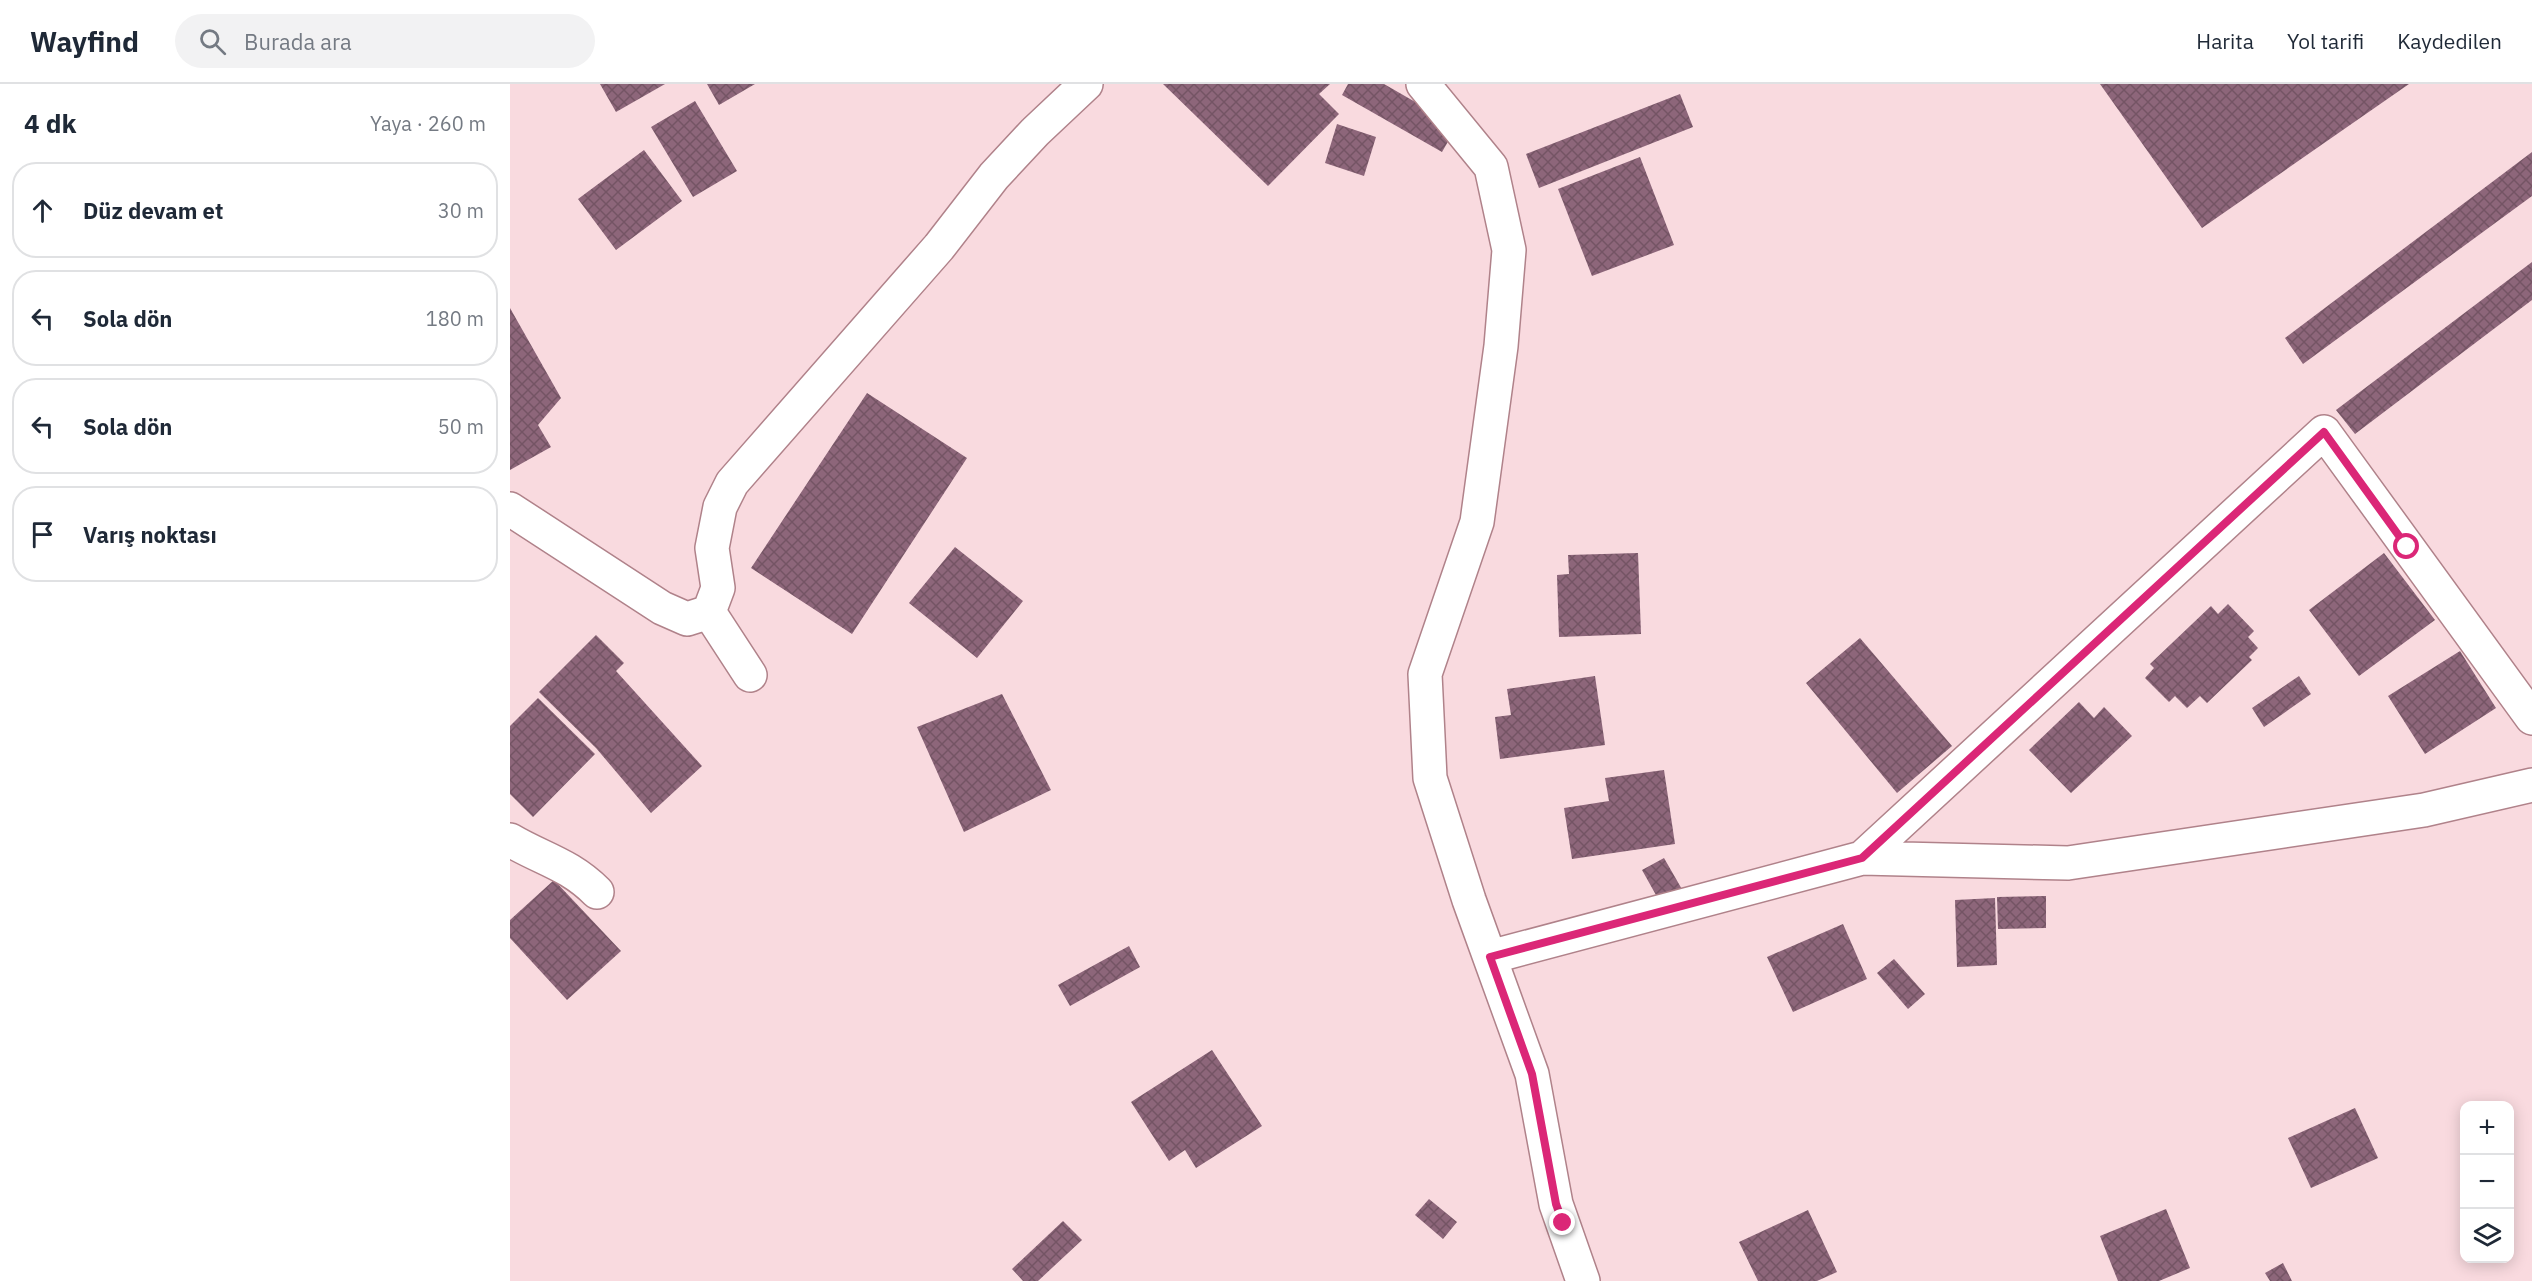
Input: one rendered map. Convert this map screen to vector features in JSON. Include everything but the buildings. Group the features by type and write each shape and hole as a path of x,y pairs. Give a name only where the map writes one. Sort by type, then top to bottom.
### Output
{"street":[{"path":"709,612 718,588 712,548 720,507 732,483 939,247 994,176 1035,132 1086,84"},
{"path":"1423,84 1491,167 1509,250 1501,346 1477,522 1425,674 1430,778 1532,1074 1556,1204 1583,1281"},
{"path":"1862,858 2324,432 2532,718"},
{"path":"510,510 662,609 687,619 709,612"},
{"path":"709,612 750,675"},
{"path":"1490,957 1862,858 2068,862 2424,810 2532,785"},
{"path":"510,840 560,863 583,878 597,892"}],"route":[{"path":"1563,1223 1556,1204 1532,1074 1490,957 1862,858 2324,432 2407,547"}]}
